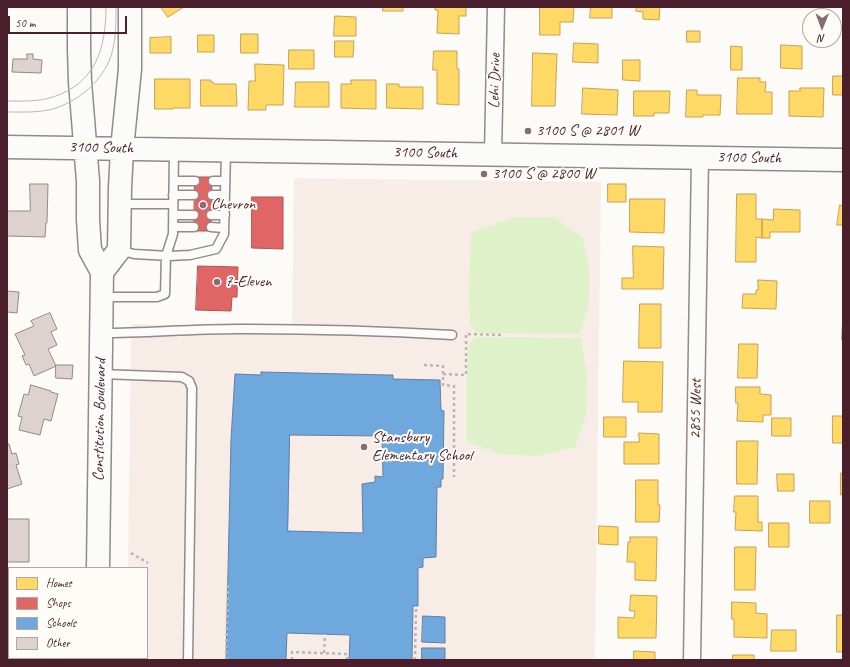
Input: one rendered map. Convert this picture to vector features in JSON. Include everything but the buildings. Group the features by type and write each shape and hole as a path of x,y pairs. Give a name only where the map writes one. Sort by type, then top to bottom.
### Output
{"main road":[{"name":"Constitution Boulevard","path":"79,7 78,49 88,181 90,250 102,272 98,567"},
{"path":"102,272 119,250 122,149 130,69 130,7"},
{"name":"3100 South","path":"7,147 843,160"}],"street":[{"name":"Lehi Drive","path":"493,154 496,7"},
{"name":"2855 West","path":"692,660 700,158"}],"lane":[{"path":"102,297 157,297 165,294 166,256 173,234 174,150"},
{"path":"119,250 134,254 166,256 190,255 216,249 224,234 226,150"},
{"path":"174,180 195,181"},
{"path":"213,181 225,181"},
{"path":"173,194 194,195"},
{"path":"212,195 225,195"},
{"path":"120,204 173,204"},
{"path":"173,215 194,215"},
{"path":"212,215 224,216"},
{"path":"173,227 194,227"},
{"path":"211,227 224,228"},
{"path":"101,333 247,329 388,331 452,335"},
{"path":"101,374 182,377 189,381 192,388 188,660"}],"path":[{"path":"443,374 466,375 466,334 503,335"},
{"path":"424,365 443,366 443,385 454,386 454,477"},
{"path":"131,553 148,563"},
{"path":"226,660 228,583"},
{"path":"415,660 416,609"},
{"path":"324,634 324,653"},
{"path":"292,660 292,652 347,654 347,660"}],"shaded area":[{"name":"Stansbury Elementary School","path":"294,178 601,182 595,660 127,660 148,659 148,567 128,567 131,324 292,327"}],"green space":[{"path":"515,217 554,217 583,238 589,268 589,303 580,334 477,333 470,324 469,296 471,232"},
{"path":"476,337 581,338 587,377 586,415 575,447 537,456 500,454 467,442 468,345"}],"tram line":[{"path":"7,101 47,99 68,91 79,83 89,73 101,50 104,36 106,7"},
{"path":"7,112 50,110 74,100 90,88 107,65 113,50 116,26 116,7"}],"place":[{"name":"3100 S @ 2801 W","path":"528,131"},
{"name":"3100 S @ 2800 W","path":"484,174"},
{"name":"Chevron","path":"203,205"},
{"name":"7-Eleven","path":"217,282"},
{"name":"Stansbury Elementary School","path":"364,447"}]}
